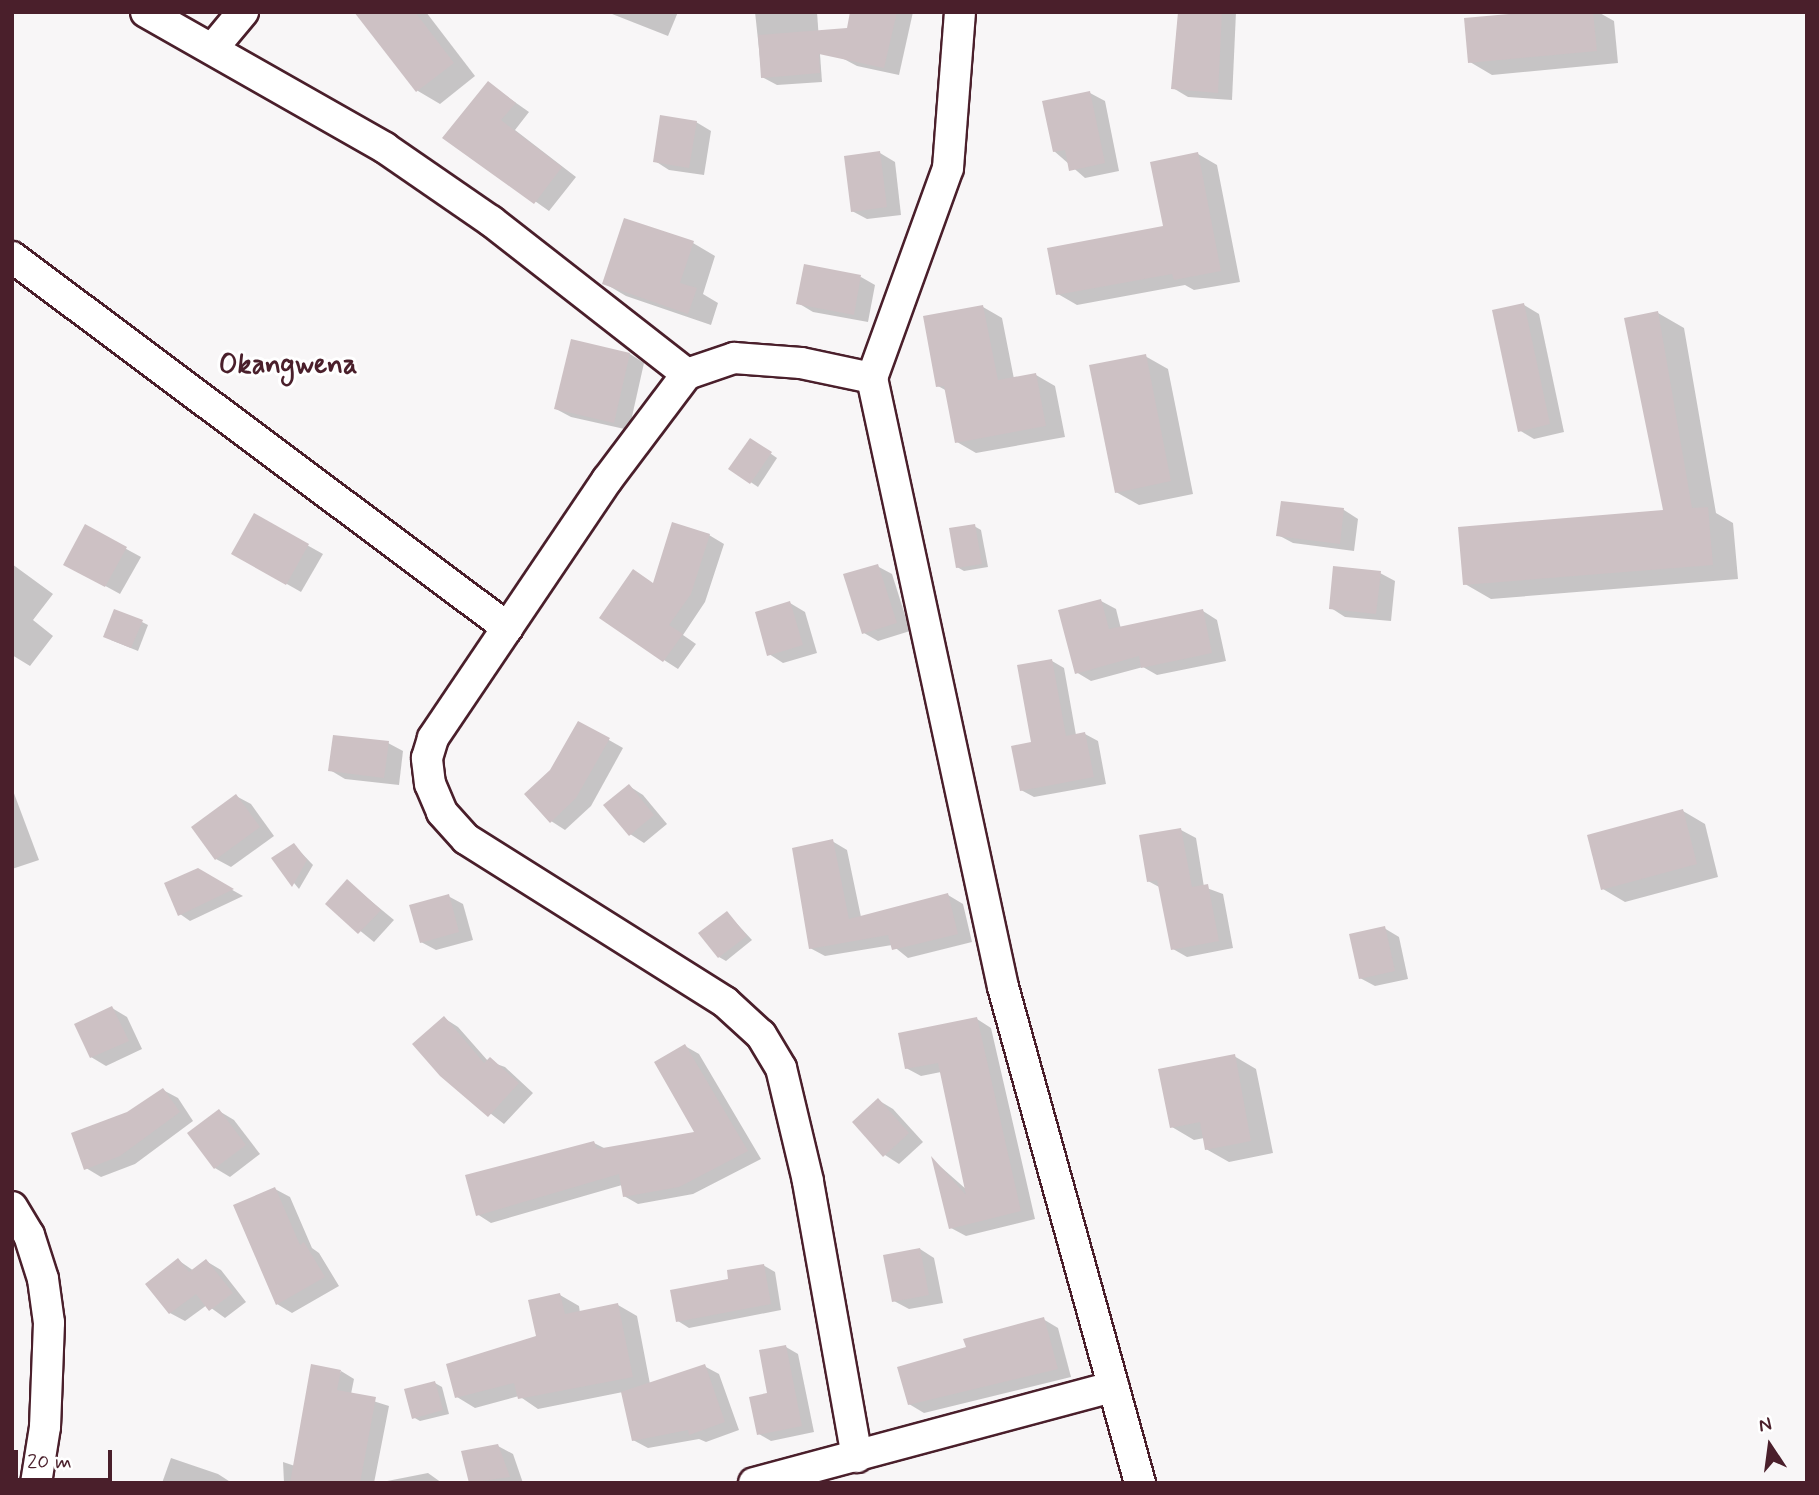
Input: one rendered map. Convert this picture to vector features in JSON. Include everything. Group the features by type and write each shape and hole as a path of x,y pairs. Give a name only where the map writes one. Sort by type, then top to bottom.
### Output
{"street":[{"path":"146,12 385,148 491,220 687,374"},
{"path":"212,48 243,12"},
{"path":"960,12 948,168 872,378 1003,987 1113,1387 1142,1480"},
{"path":"12,257 67,293 236,428 423,560 508,628"},
{"path":"857,1457 808,1181 780,1068 761,1035 725,1002 466,839 442,812 430,784 427,758 433,738 638,436 687,374 734,358 801,363 872,378"},
{"path":"12,1207 29,1235 40,1268 49,1323 44,1427 36,1483"},
{"path":"754,1483 1113,1387"}],"building":[{"path":"354,12 415,12 454,63 416,92"},
{"path":"850,12 897,12 884,68 819,54 820,73 761,78 758,35 847,28"},
{"path":"1178,12 1222,12 1218,93 1171,89"},
{"path":"1531,12 1593,12 1597,51 1468,63 1464,18"},
{"path":"488,81 516,103 501,120 562,167 534,204 442,138"},
{"path":"1090,91 1105,163 1069,171 1065,150 1053,152 1042,101"},
{"path":"660,115 697,121 689,168 653,162"},
{"path":"880,151 887,207 851,212 844,156"},
{"path":"1198,152 1221,271 1174,280 1172,274 1056,295 1047,248 1163,226 1150,162"},
{"path":"624,218 694,241 680,283 697,288 688,314 602,284"},
{"path":"804,264 861,275 854,315 796,304"},
{"path":"1524,303 1550,424 1518,432 1492,310"},
{"path":"983,305 998,380 1036,373 1046,426 955,443 944,386 936,387 923,316"},
{"path":"1658,311 1692,508 1708,507 1713,565 1463,585 1458,527 1663,510 1624,318"},
{"path":"571,339 630,353 614,423 554,409"},
{"path":"1146,354 1171,481 1115,493 1089,365"},
{"path":"750,438 772,452 750,484 728,469"},
{"path":"1281,501 1344,508 1340,544 1276,536"},
{"path":"254,513 309,544 286,585 231,554"},
{"path":"672,522 710,534 691,594 669,625 683,634 663,662 599,618 633,569 653,583"},
{"path":"85,524 127,547 105,587 63,565"},
{"path":"975,524 982,564 956,568 949,528"},
{"path":"878,564 897,623 862,634 843,574"},
{"path":"1333,566 1381,571 1376,614 1329,609"},
{"path":"1101,599 1109,629 1203,609 1212,653 1141,668 1139,656 1075,674 1058,610"},
{"path":"790,601 803,645 767,656 755,612"},
{"path":"114,609 143,620 131,648 103,637"},
{"path":"1052,659 1066,736 1085,732 1094,777 1020,791 1011,746 1031,742 1017,665"},
{"path":"578,721 610,738 576,798 550,823 524,794 550,770"},
{"path":"333,735 389,741 384,778 328,771"},
{"path":"629,784 654,815 629,836 603,805"},
{"path":"236,794 260,827 215,860 191,827"},
{"path":"1683,809 1697,864 1601,890 1587,835"},
{"path":"1181,828 1192,887 1208,884 1219,941 1171,950 1157,880 1147,882 1139,835"},
{"path":"833,839 849,919 948,893 958,934 892,950 888,935 809,949 792,848"},
{"path":"294,843 307,860 292,887 271,858"},
{"path":"198,868 234,889 178,916 164,883"},
{"path":"347,879 381,910 358,934 325,904"},
{"path":"449,894 459,932 420,943 409,905"},
{"path":"727,911 747,936 718,958 698,933"},
{"path":"1385,926 1395,971 1359,979 1349,934"},
{"path":"112,1006 129,1041 90,1058 74,1024"},
{"path":"444,1016 484,1063 490,1057 519,1083 488,1117 440,1076 412,1044"},
{"path":"977,1017 1021,1211 949,1229 931,1156 966,1195 938,1063 905,1069 898,1033"},
{"path":"685,1044 748,1151 679,1187 623,1197 619,1174 476,1216 465,1175 594,1141 597,1149 694,1132 654,1062"},
{"path":"1235,1054 1251,1141 1205,1150 1200,1122 1170,1128 1158,1069"},
{"path":"163,1088 180,1112 120,1156 84,1170 71,1133 127,1112"},
{"path":"878,1098 909,1133 883,1157 852,1122"},
{"path":"219,1109 246,1145 214,1169 187,1133"},
{"path":"275,1187 300,1245 304,1242 325,1277 276,1305 233,1205"},
{"path":"920,1248 929,1295 892,1302 883,1255"},
{"path":"178,1258 189,1272 206,1259 233,1293 209,1311 196,1294 169,1314 145,1284"},
{"path":"764,1264 771,1304 676,1322 670,1290 728,1279 727,1270"},
{"path":"560,1293 565,1314 618,1303 633,1377 518,1399 514,1383 455,1398 446,1364 536,1336 528,1300"},
{"path":"1044,1317 1058,1369 908,1405 897,1367 966,1347 963,1339"},
{"path":"786,1345 802,1426 757,1435 749,1397 767,1393 759,1350"},
{"path":"311,1364 341,1370 337,1390 376,1397 360,1483 290,1483"},
{"path":"705,1364 725,1422 689,1435 688,1430 632,1441 621,1392"},
{"path":"435,1381 443,1410 412,1419 404,1389"},
{"path":"498,1444 510,1477 469,1483 461,1451"}],"district":[{"name":"Okangwena","path":"288,366"}]}
